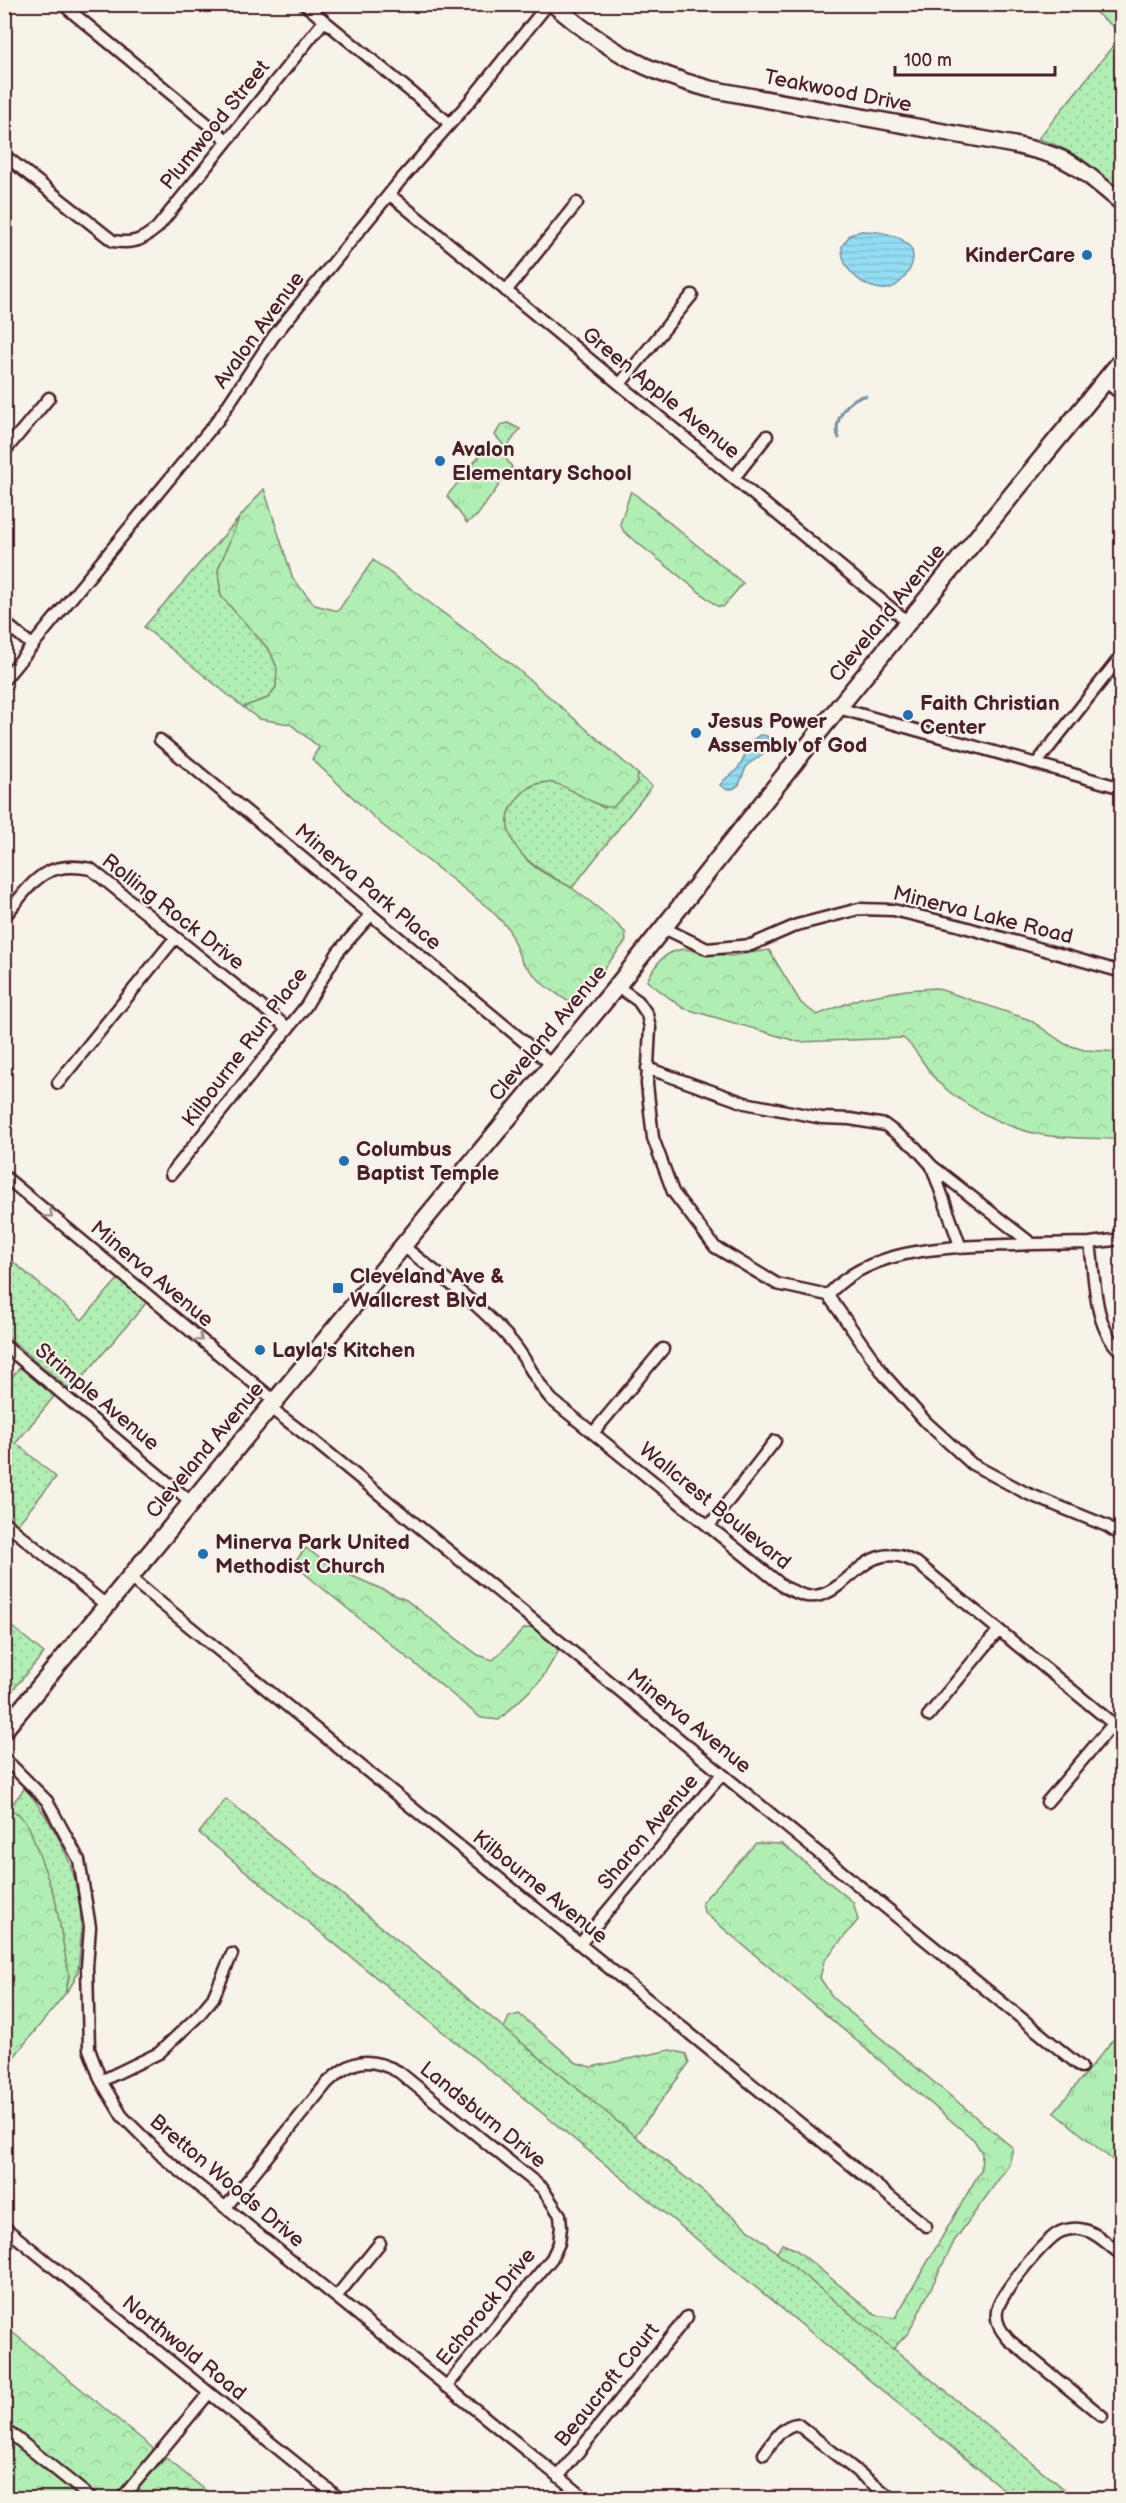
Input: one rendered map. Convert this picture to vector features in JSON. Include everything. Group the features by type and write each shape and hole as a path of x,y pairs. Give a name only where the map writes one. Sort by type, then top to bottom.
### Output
{"main road":[{"name":"Cleveland Avenue","path":"4,1730 617,986 838,708 1122,360"}],"street":[{"path":"62,4 227,140"},
{"path":"304,4 450,123"},
{"name":"Avalon Avenue","path":"4,680 218,420 273,337 389,194 471,101 551,4"},
{"name":"Teakwood Drive","path":"551,4 616,53 676,80 710,89 1045,152 1066,160 1122,202"},
{"name":"Plumwood Street","path":"4,155 112,241 129,243 144,238 157,228 324,21"},
{"name":"Green Apple Avenue","path":"389,194 908,622"},
{"path":"506,291 577,203"},
{"path":"620,384 692,296"},
{"path":"1105,381 1122,395"},
{"path":"4,452 49,398"},
{"path":"734,478 767,436"},
{"path":"4,622 33,645"},
{"path":"1035,764 1122,655"},
{"path":"838,708 1122,788"},
{"name":"Minerva Park Place","path":"160,740 551,1064"},
{"name":"Rolling Rock Drive","path":"4,917 41,876 50,870 71,865 91,869 288,1028"},
{"name":"Minerva Lake Road","path":"664,928 707,949 751,945 797,925 859,909 893,910 957,925 1122,972"},
{"name":"Kilbourne Run Place","path":"171,1174 306,1006 338,952 371,915"},
{"path":"58,1083 175,938"},
{"path":"617,986 638,1001 647,1014 650,1028 647,1084 653,1138 673,1192 715,1247 777,1284 828,1295 885,1376 926,1422 972,1464 1026,1493 1107,1526 1122,1536"},
{"path":"647,1068 745,1103 822,1118 850,1119 885,1125 915,1146 932,1166 1032,1244"},
{"path":"932,1166 961,1248"},
{"name":"Minerva Avenue","path":"4,1176 324,1449 1081,2067"},
{"path":"828,1295 835,1287 866,1267 908,1252 1032,1244 1090,1243 1122,1239"},
{"path":"1090,1243 1098,1309 1105,1331 1122,1352"},
{"name":"Wallcrest Boulevard","path":"402,1245 498,1326 515,1346 544,1391 784,1587 807,1596 831,1591 862,1564 880,1556 899,1556 917,1563 1117,1728"},
{"name":"Strimple Avenue","path":"4,1345 191,1502"},
{"path":"593,1433 663,1349"},
{"path":"709,1526 775,1440"},
{"path":"4,1522 106,1605"},
{"name":"Kilbourne Avenue","path":"130,1578 926,2226"},
{"path":"928,1716 998,1631"},
{"path":"1047,1802 1117,1728"},
{"name":"Bretton Woods Drive","path":"4,1758 47,1801 78,1860 90,1927 87,1967 89,2049 101,2081 122,2116 164,2158 585,2499"},
{"name":"Sharon Avenue","path":"580,1944 722,1774"},
{"path":"101,2081 159,2053 198,2016 213,1998 232,1954"},
{"name":"Landsburn Drive","path":"226,2207 327,2083 342,2069 370,2061 381,2063 399,2072 542,2188 560,2215"},
{"name":"Echorock Drive","path":"446,2387 552,2258 559,2243 560,2215"},
{"name":"Northwold Road","path":"4,2227 339,2499"},
{"path":"1102,2416 1009,2340 999,2328 997,2312 1002,2297 1046,2243 1061,2231 1079,2229 1096,2235 1122,2255"},
{"path":"336,2297 380,2243"},
{"name":"Beaucroft Court","path":"558,2477 687,2317"},
{"path":"122,2499 209,2393"},
{"path":"764,2454 783,2430 789,2425 797,2424 891,2499"},
{"path":"4,2428 91,2499"}],"green space":[{"path":"1086,5 1121,5 1121,33"},
{"path":"1121,36 1121,191 1072,153 1038,139"},
{"path":"508,423 520,429 506,448 495,435 501,425"},
{"path":"489,444 502,453 512,467 477,516 467,523 447,496"},
{"path":"264,489 293,579 315,605 338,611 373,560 515,667 638,774 636,785 613,807 603,806 565,787 546,782 532,785 526,790 509,813 509,831 512,840 529,862 545,874 572,888 625,932 626,941 579,1000 572,1004 544,985 522,962 508,928 491,910 381,824 312,759 319,747 290,724 259,719 243,707 268,698 276,687 277,668 270,651 221,596 218,570 239,518"},
{"path":"631,491 743,583 723,607 717,606 624,532 620,524"},
{"path":"239,518 218,570 221,596 270,651 277,668 276,687 268,698 243,707 144,627"},
{"path":"638,774 652,786 572,888 527,860 513,845 507,825 509,815 519,796 528,789 548,782 559,784 604,808 636,785"},
{"path":"684,949 730,956 769,950 801,1003 817,1015 861,998 906,990 936,988 1030,1020 1065,1044 1084,1050 1121,1052 1121,1139 1043,1135 1002,1123 975,1109 940,1084 903,1038 799,1042 683,1008 647,981 661,959 671,952"},
{"path":"4,1254 82,1320 119,1278 147,1302 71,1391 5,1334"},
{"path":"21,1366 56,1394 16,1443 56,1477 18,1524 5,1513 5,1386"},
{"path":"306,1548 332,1567 406,1600 478,1655 493,1660 524,1629 533,1627 553,1638 558,1652 541,1680 499,1720 481,1718 293,1564"},
{"path":"5,1621 44,1653 5,1699"},
{"path":"25,1788 51,1824 61,1843 76,1883 80,1903 79,1962 76,1977 65,1994 69,1976 19,1814 8,1809"},
{"path":"226,1799 1075,2498 1014,2498 199,1833"},
{"path":"8,1809 19,1814 29,1827 55,1898 69,1976 65,1994 5,2068 4,1810"},
{"path":"756,1843 782,1844 853,1902 858,1920 824,1961 820,1978 834,1999 1013,2148 1009,2165 955,2240 909,2332 893,2349 777,2253 782,2244 795,2249 876,2315 895,2318 981,2170 982,2153 974,2140 704,1912 702,1902"},
{"path":"519,2014 577,2063 591,2067 670,2050 686,2054 689,2063 635,2136 504,2028 509,2017"},
{"path":"1121,2030 1121,2167 1054,2112"},
{"path":"6,2327 155,2450 115,2498 95,2496 5,2421 4,2345 8,2340"},
{"path":"5,2430 88,2498 5,2498"},
{"path":"166,2458 215,2498 129,2498"}],"water":[{"path":"861,231 880,232 899,238 912,251 912,265 904,278 893,287 883,289 867,285 847,268 842,246 850,235"},
{"path":"760,735 767,736 771,742 762,755 747,765 739,785 733,789 726,789 720,785 742,763 748,746"}],"waterway":[{"path":"839,438 837,425 843,411 853,400 866,396"}],"place":[{"name":"KinderCare","path":"1087,255"},
{"name":"Avalon Elementary School","path":"440,461"},
{"name":"Faith Christian Center","path":"908,715"},
{"name":"Jesus Power Assembly of God","path":"696,733"},
{"name":"Columbus Baptist Temple","path":"344,1161"},
{"name":"Cleveland Ave & Wallcrest Blvd","path":"338,1288"},
{"name":"Layla's Kitchen","path":"260,1350"},
{"name":"Minerva Park United Methodist Church","path":"203,1554"}]}
